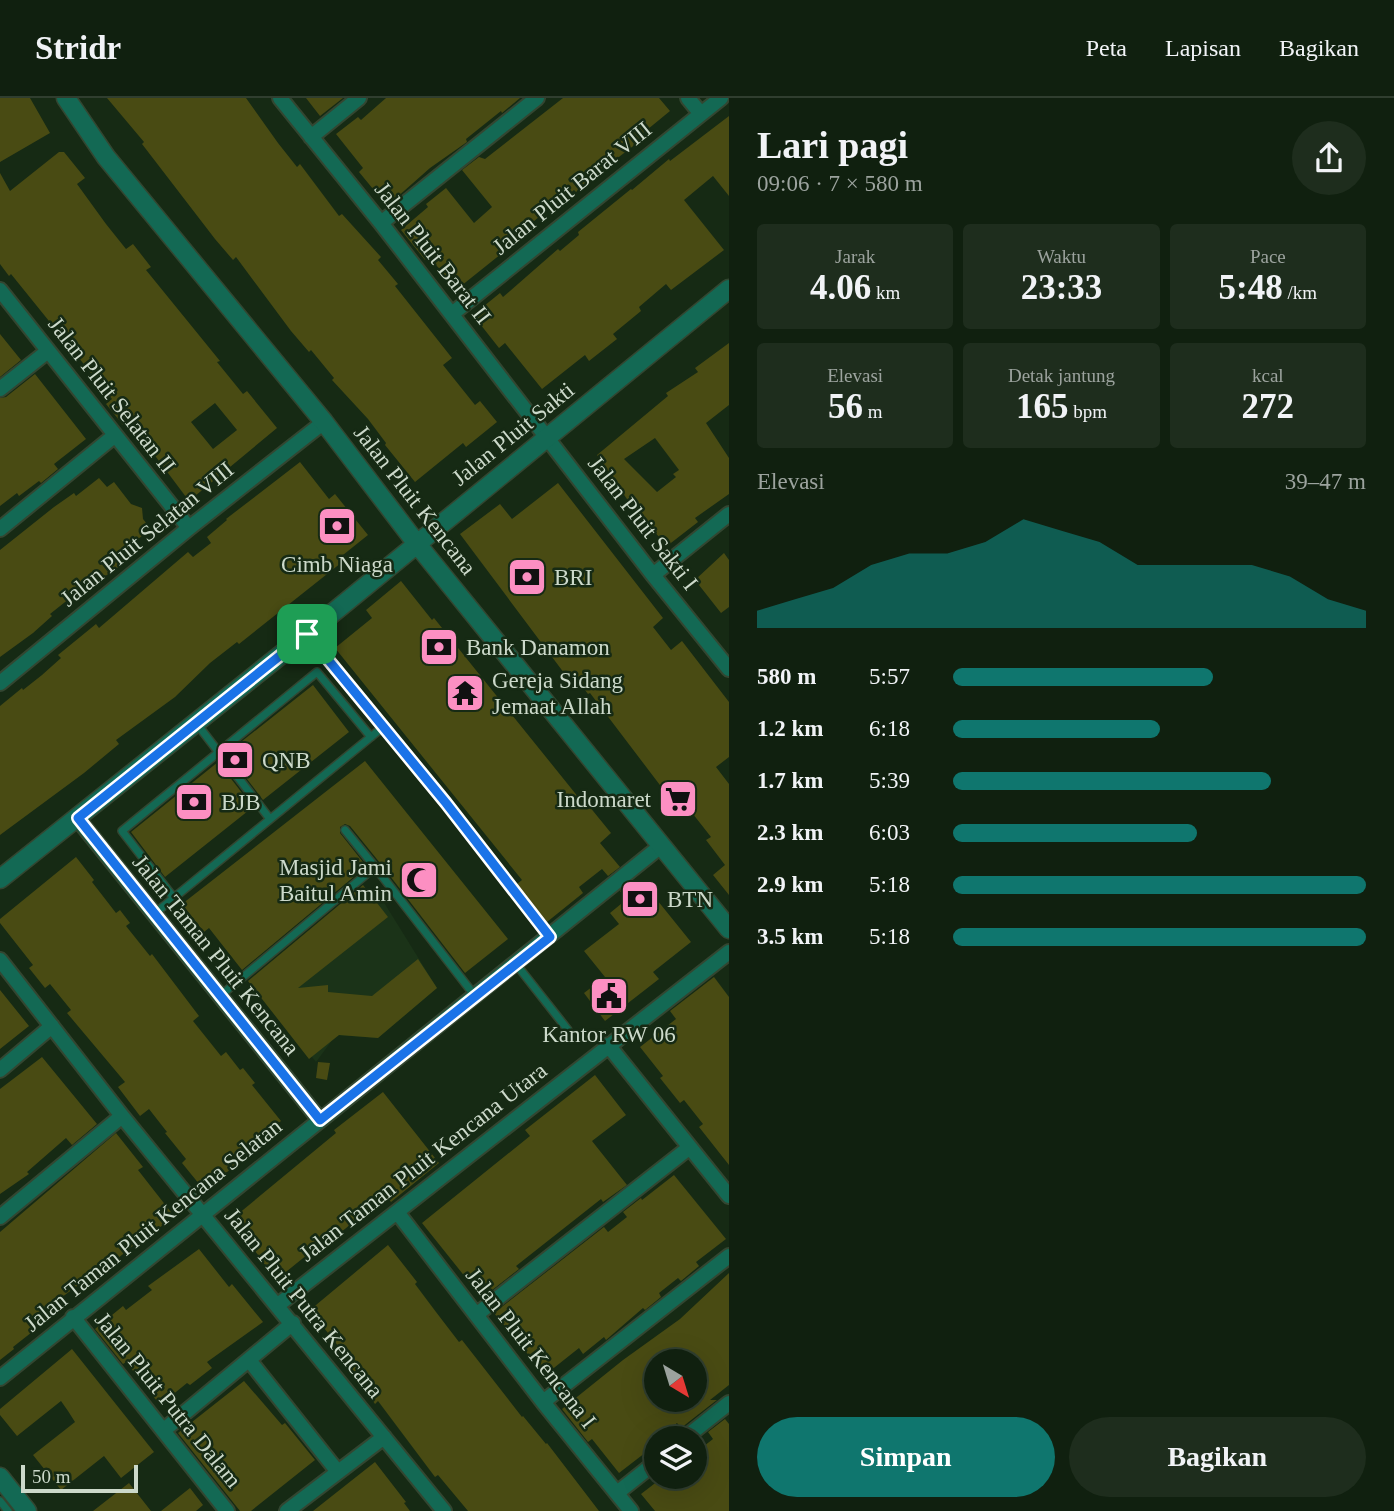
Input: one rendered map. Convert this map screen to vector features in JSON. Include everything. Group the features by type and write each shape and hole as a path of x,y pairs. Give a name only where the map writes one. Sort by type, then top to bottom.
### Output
{"street":[{"name":"Jalan Pluit Kencana","path":"66,98 106,157 324,422 417,544 729,929"},
{"name":"Jalan Pluit Barat II","path":"280,98 549,438"},
{"path":"311,137 359,98"},
{"path":"381,223 537,98"},
{"path":"688,98 701,114"},
{"name":"Jalan Pluit Barat VIII","path":"452,314 721,98"},
{"name":"Jalan Pluit Sakti","path":"0,879 196,724 729,289"},
{"name":"Jalan Pluit Selatan II","path":"0,290 189,528"},
{"path":"0,389 48,351"},
{"name":"Jalan Pluit Selatan VIII","path":"0,683 189,528 324,422"},
{"path":"0,529 114,436"},
{"name":"Jalan Pluit Sakti I","path":"549,438 653,575 729,669"},
{"path":"653,575 729,514"},
{"name":"Jalan Taman Pluit Kencana","path":"78,818 320,1120"},
{"name":"Jalan Taman Pluit Kencana Selatan","path":"0,1378 662,845"},
{"name":"Jalan Taman Pluit Kencana Utara","path":"278,1305 729,951"},
{"name":"Jalan Pluit Putra Kencana","path":"0,960 122,1116 444,1511"},
{"path":"0,1070 52,1026"},
{"path":"608,1045 729,1196"},
{"path":"0,1217 122,1116"},
{"path":"476,1315 690,1147"},
{"name":"Jalan Pluit Kencana I","path":"397,1212 543,1402 632,1511"},
{"path":"543,1402 729,1256"},
{"name":"Jalan Pluit Putra Dalam","path":"73,1317 228,1511"},
{"path":"164,1430 293,1324"},
{"path":"249,1360 338,1472"},
{"path":"700,1426 729,1403"},
{"path":"287,1511 384,1437"},
{"path":"617,1493 644,1472"},
{"path":"0,1477 27,1511"}],"lane":[{"path":"307,634 446,803 550,937"},
{"path":"174,898 122,831 218,752 317,672 371,737"},
{"path":"196,724 270,819"},
{"path":"154,914 383,727"},
{"path":"345,830 475,996"},
{"path":"220,996 374,867"},
{"path":"516,964 568,1030"},
{"path":"0,1501 8,1511"}],"shaded area":[{"path":"375,888 437,988 378,1038 336,1035 316,1062 254,981"}],"building":[{"path":"0,98 30,98 50,133 0,162"},
{"path":"107,98 246,98 297,167 300,164 339,216 342,214 381,257 378,260 398,284 395,286 452,358 443,365 475,405 480,401 497,422 466,447 463,443 415,482 368,419 332,380 334,378 311,350 309,352 291,331 236,257 233,260 215,239 142,144 144,142"},
{"path":"306,98 343,98 320,116"},
{"path":"386,98 520,98 466,139 467,142 430,168 387,206 359,172 363,168 336,134 358,117 361,120"},
{"path":"563,98 659,98 670,111 642,134 645,137 611,163 610,161 576,192 574,190 554,207 553,205 533,222 536,226 456,290 429,256 425,260 401,230 446,188 474,223 492,207 462,170 479,157 485,159"},
{"path":"729,116 729,196 713,176 684,200 724,250 671,290 666,284 639,307 641,311 613,334 617,339 589,361 585,355 542,389 505,343 499,348 473,315 500,293 503,297 631,189"},
{"path":"59,152 64,152 85,178 77,184 106,224 126,249 133,244 151,267 146,270 220,361 217,362 243,394 247,391 277,428 189,501 147,445 127,422 123,425 106,404 112,399 0,264 0,173 10,191","holes":["215,403 237,430 213,449 191,422"]},
{"path":"0,334 21,360 0,377"},
{"path":"729,343 729,405 706,423 729,458 729,494 695,518 698,522 667,546 631,505 597,455 668,396 666,393 698,372 695,368","holes":["655,438 679,470 673,474 676,477 657,492 624,459"]},
{"path":"35,374 86,439 54,464 58,469 41,483 39,481 19,496 17,493 0,506 0,398 6,397"},
{"path":"300,462 329,499 335,494 368,535 338,559 341,563 239,644 237,642 210,663 175,697 116,740 119,744 84,773 0,835 0,706 42,675 61,658 58,655 96,624 99,628 188,552 193,557 211,543 207,537 226,519"},
{"path":"99,478 107,487 114,482 131,504 142,508 143,519 151,529 120,553 127,561 91,586 89,583 50,614 52,616 33,633 0,657 0,550 54,507 74,493 76,496"},
{"path":"558,483 663,618 653,627 671,650 682,641 729,702 729,757 716,767 729,784 729,895 713,875 725,865 706,840 711,837 689,809 681,815 590,693 588,694 572,673 567,677 460,534 500,504 512,519"},
{"path":"724,553 729,560 729,607 721,613 695,580"},
{"path":"401,581 587,808 589,806 611,833 600,843 620,867 608,876 602,869 579,887 583,893 547,922 517,884 522,880 335,648 372,618 366,610"},
{"path":"313,685 349,732 263,800 227,753"},
{"path":"365,761 508,939 465,973 380,863 350,826 345,824 340,827 340,833 363,862 352,871 356,875 242,970 209,928 204,932 182,904"},
{"path":"218,762 253,807 165,877 131,832"},
{"path":"76,857 116,913 120,910 130,923 126,926 150,956 152,954 199,1016 193,1021 221,1056 226,1052 240,1070 243,1068 255,1083 252,1085 281,1121 241,1153 245,1158 204,1190 182,1163 186,1159 149,1109 140,1116 118,1087 125,1082 67,1013 71,1010 50,984 45,988 29,968 33,965 0,923 0,919"},
{"path":"632,881 639,890 645,885 691,942 653,972 659,979 605,1021 584,993 605,977 584,951 619,924 610,913 627,899 620,891"},
{"path":"363,885 388,917 298,988 328,985 328,992 372,996 418,959 437,988 378,1038 339,1035 309,1059 248,981"},
{"path":"714,977 729,997 729,1165 699,1127 703,1124 684,1100 680,1103 640,1047 676,1019 670,1011"},
{"path":"0,990 29,1026 0,1049"},
{"path":"42,1057 97,1124 72,1145 66,1138 27,1172 29,1174 0,1194 0,1089"},
{"path":"318,1062 330,1063 327,1080 316,1078"},
{"path":"595,1075 626,1115 592,1141 627,1185 603,1202 601,1199 516,1266 519,1269 482,1298 422,1223 530,1136 525,1130"},
{"path":"383,1092 439,1163 391,1202 386,1196 276,1280 232,1219 336,1133 334,1130"},
{"path":"116,1133 143,1167 138,1170 174,1216 148,1237 146,1235 94,1278 92,1275 35,1317 41,1325 0,1360 0,1232"},
{"path":"674,1175 726,1239 696,1262 699,1266 681,1281 678,1278 659,1293 661,1297 645,1310 643,1308 606,1340 604,1337 583,1354 579,1348 545,1375 494,1313 604,1227 608,1232 627,1217 623,1212"},
{"path":"388,1245 459,1342 462,1340 599,1511 468,1511 438,1475 435,1477 378,1401 375,1404 339,1353 342,1351 310,1310"},
{"path":"199,1249 229,1287 232,1284 263,1322 207,1362 212,1368 190,1385 187,1383 160,1405 126,1362 123,1364 95,1329 123,1306 126,1310 152,1290 148,1286"},
{"path":"729,1273 729,1385 710,1400 717,1400 707,1408 707,1349 644,1349 644,1412 702,1412 684,1426 677,1423 673,1426 644,1426 644,1454 619,1473 592,1439 588,1442 562,1409 680,1319"},
{"path":"72,1349 154,1452 121,1478 104,1456 61,1490 33,1455 75,1422 61,1401 17,1436 0,1415 0,1409"},
{"path":"244,1381 282,1425 285,1423 315,1460 251,1511 240,1511 178,1433"},
{"path":"725,1419 729,1424 729,1511 655,1511 641,1494 647,1489 707,1489 707,1444 713,1439 708,1432"},
{"path":"375,1462 410,1511 313,1511"},
{"path":"129,1483 151,1511 93,1511"},
{"path":"190,1488 203,1505 196,1511 161,1511"}],"place":[{"name":"Cimb Niaga","path":"337,526"},
{"name":"BRI","path":"527,577"},
{"name":"Bank Danamon","path":"439,647"},
{"name":"Gereja Sidang Jemaat Allah","path":"465,693"},
{"name":"QNB","path":"235,760"},
{"name":"Indomaret","path":"678,799"},
{"name":"BJB","path":"194,802"},
{"name":"Masjid Jami Baitul Amin","path":"419,880"},
{"name":"BTN","path":"640,899"},
{"name":"Kantor RW 06","path":"609,996"}],"route":[{"path":"307,634 446,803 550,937 320,1120 78,818 307,634"}]}
